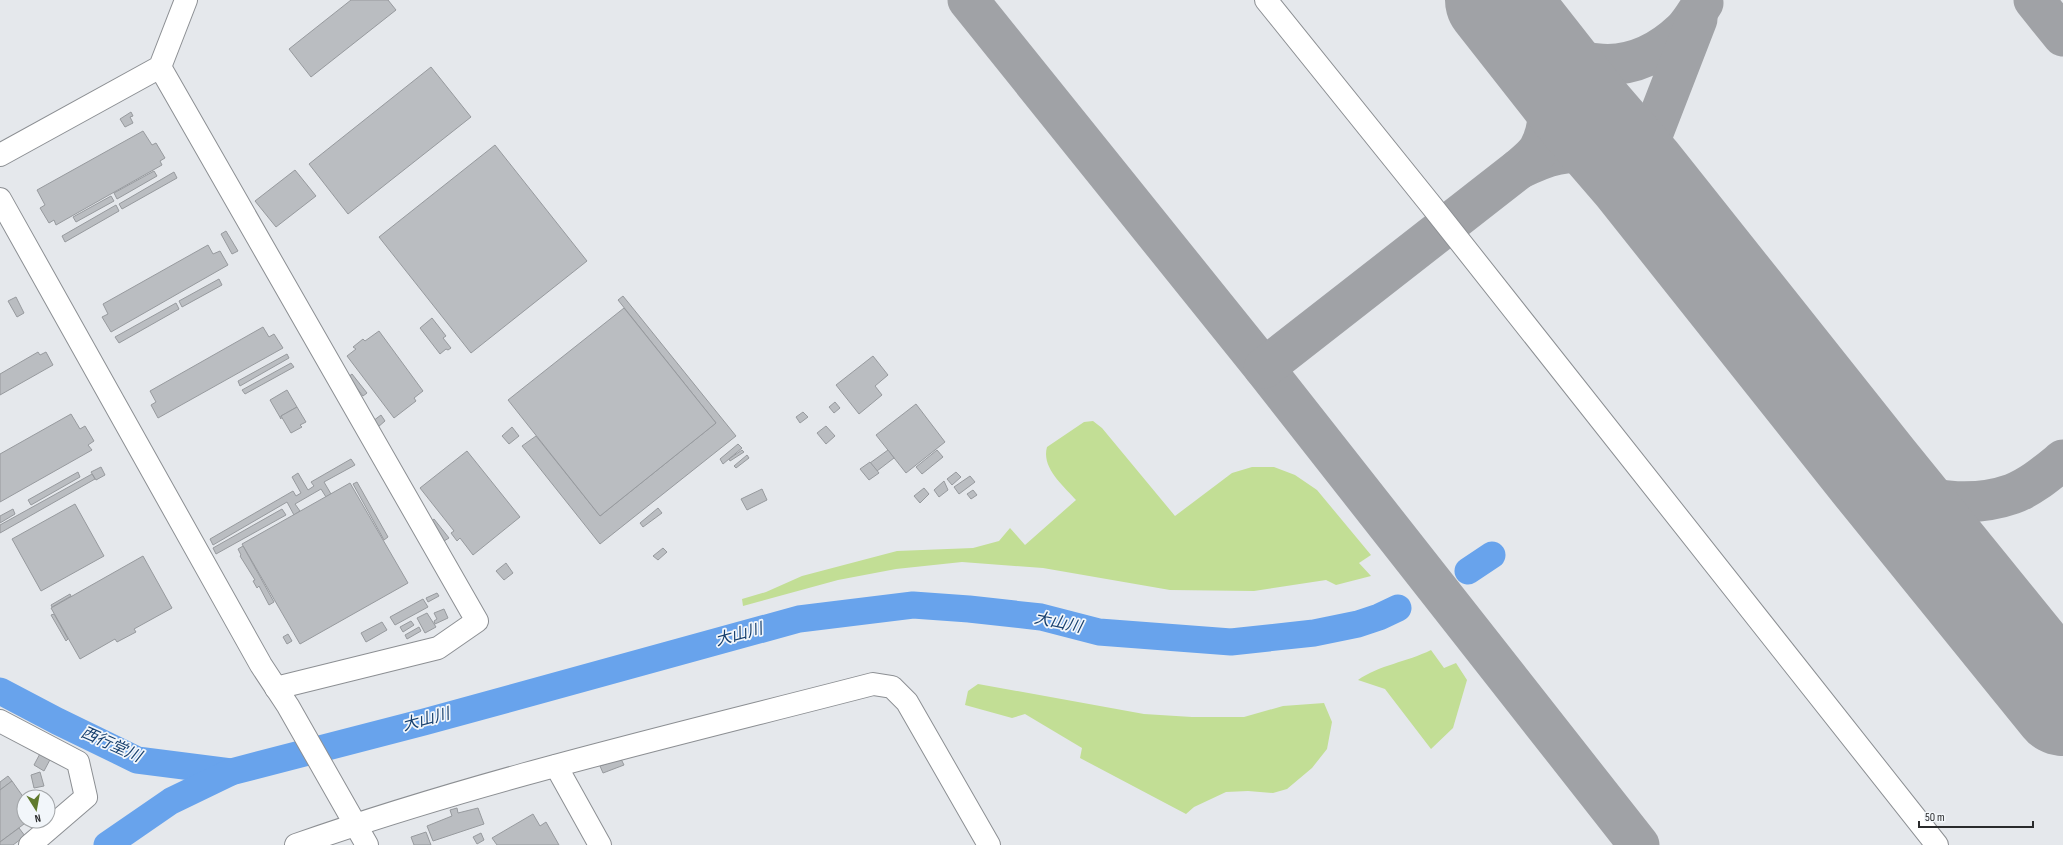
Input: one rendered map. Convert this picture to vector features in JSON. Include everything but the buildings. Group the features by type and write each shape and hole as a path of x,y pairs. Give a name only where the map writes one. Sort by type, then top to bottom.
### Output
{"street":[{"path":"0,155 160,67 186,0"},
{"path":"1266,0 1435,210 1937,845"},
{"path":"160,67 477,621 438,648 276,688"},
{"path":"0,199 261,665 288,706 367,845"},
{"path":"296,845 350,817 556,766 873,684 884,684 892,687 907,702 989,845"},
{"path":"0,721 78,762 80,769 86,797 30,845"},
{"path":"556,766 600,845"}],"green space":[{"path":"1093,421 1102,428 1175,516 1232,473 1252,467 1274,467 1295,475 1317,490 1371,555 1359,563 1371,576 1336,585 1326,580 1254,591 1170,590 1043,568 962,562 896,569 838,580 743,606 742,599 766,592 802,576 897,551 973,548 999,541 1010,528 1025,545 1076,500 1060,483 1050,469 1046,455 1047,447 1084,422"},
{"path":"1431,650 1444,668 1456,663 1467,680 1453,728 1431,749 1385,689 1358,680 1384,667"},
{"path":"978,684 1144,714 1192,717 1244,717 1283,706 1324,703 1332,722 1327,749 1312,768 1287,789 1273,793 1248,791 1226,792 1194,807 1186,814 1080,758 1082,748 1025,714 1012,718 965,705 968,691"}],"waterway":[{"name":"大山川","path":"1468,571 1492,555"},
{"name":"大山川","path":"107,845 171,801 231,772 424,722 799,619 913,605 969,609 1041,617 1099,632 1231,642 1314,633 1358,624 1379,617 1398,608"},
{"name":"西行堂川","path":"0,691 137,760 231,772"}],"taxiway":[{"path":"968,0 1264,368 1639,845"},
{"path":"2034,0 2063,36"},
{"path":"1519,30 1561,54 1581,61 1602,64 1622,63 1642,58 1663,47 1686,28 1703,3"},
{"path":"1637,174 1697,19"},
{"path":"1264,368 1519,169 1535,154 1544,139 1548,116 1548,93 1542,60"},
{"path":"1519,169 1557,154 1577,152 1598,154 1628,164"},
{"path":"1874,472 1899,487 1915,494 1929,498 1957,502 1971,502 1999,498 2026,488 2063,460"}],"runway":[{"path":"1496,0 1587,116 1637,174 1874,472 2063,705"}]}
